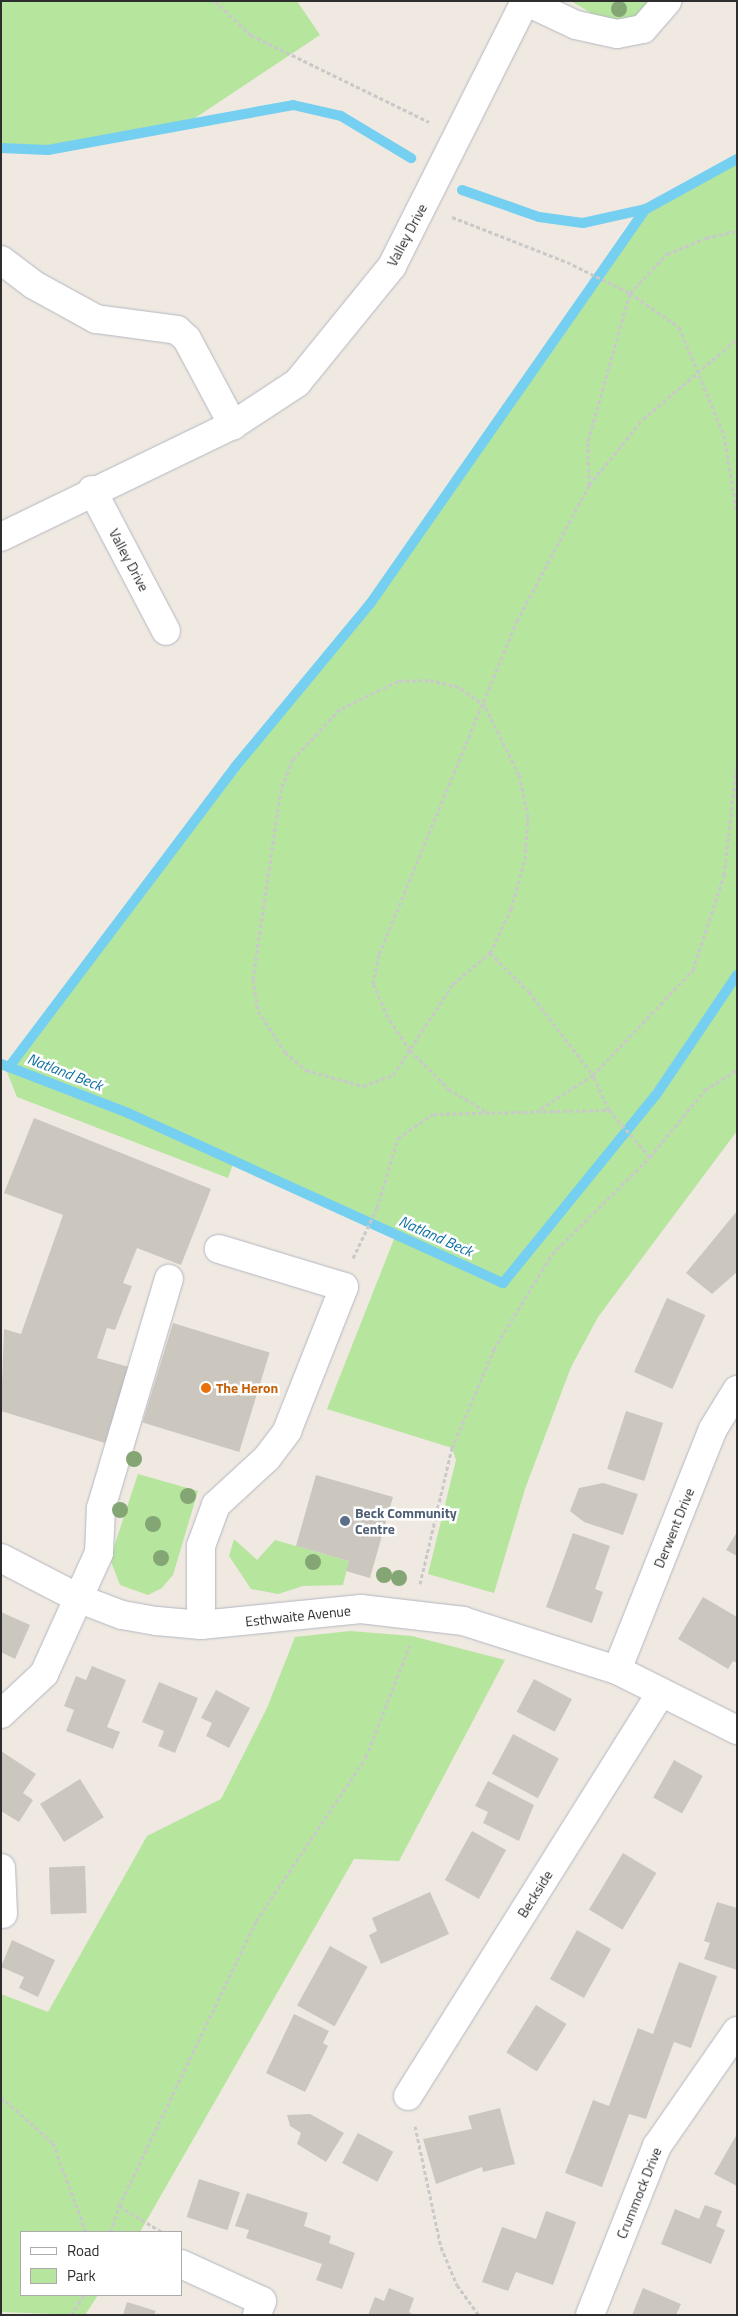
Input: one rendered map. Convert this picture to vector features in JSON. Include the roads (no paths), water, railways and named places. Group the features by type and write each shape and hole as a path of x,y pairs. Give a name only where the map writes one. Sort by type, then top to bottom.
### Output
{"street":[{"path":"525,1 576,25 617,34 643,29 667,1"},
{"name":"Valley Drive","path":"1,537 92,490 233,426 297,383 392,266 525,1"},
{"path":"1,260 34,285 96,319 177,330 187,339 233,426"},
{"name":"Valley Drive","path":"92,490 166,631"},
{"path":"201,1625 201,1546 216,1505 267,1458 287,1431 344,1287 219,1249"},
{"path":"1,1714 44,1674 80,1599 99,1553 101,1508 169,1279"},
{"name":"Derwent Drive","path":"617,1670 713,1429 737,1390"},
{"name":"Esthwaite Avenue","path":"1,1558 80,1599 122,1615 201,1625 361,1609 416,1612 463,1621 617,1670 737,1730"},
{"name":"Beckside","path":"408,2096 661,1692"},
{"path":"1,1868 3,1914"},
{"name":"Crummock Drive","path":"590,2315 657,2146 737,2031"},
{"path":"182,2264 262,2301 257,2315"}],"waterway":[{"path":"1,148 48,150 293,105 341,116 411,158"},
{"path":"462,190 539,217 583,223 646,209 737,159"},
{"path":"9,1067 235,767 370,604 646,209"},
{"name":"Natland Beck","path":"1,1064 128,1113 503,1283 656,1095 737,975"}],"place":[{"name":"The Heron","path":"206,1388"},
{"name":"Beck Community Centre","path":"345,1521"}]}
